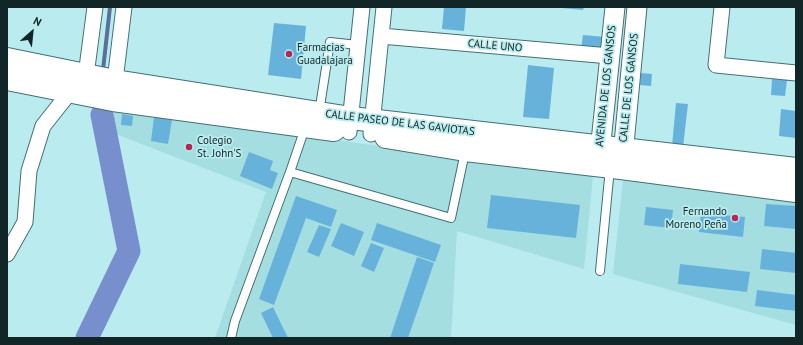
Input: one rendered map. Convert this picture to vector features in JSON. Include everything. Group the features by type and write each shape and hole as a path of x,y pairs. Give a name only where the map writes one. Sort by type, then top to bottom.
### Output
{"main road":[{"name":"CALLE PASEO DE LAS GAVIOTAS","path":"7,59 80,87"},
{"name":"CALLE PASEO DE LAS GAVIOTAS","path":"7,79 114,91 312,120 610,159 796,191"},
{"name":"CALLE PASEO DE LAS GAVIOTAS","path":"372,128 466,150 796,170"}],"street":[{"path":"7,254 25,222 30,171 43,126 80,87 95,7"},
{"path":"114,91 124,7"},
{"path":"350,125 362,7"},
{"path":"372,128 384,7"},
{"name":"AVENIDA DE LOS GANSOS","path":"610,159 610,56 614,7"},
{"name":"CALLE DE LOS GANSOS","path":"610,159 637,7"},
{"path":"722,7 716,66 796,73"},
{"name":"CALLE UNO","path":"381,36 610,56"}],"lane":[{"path":"231,338 235,321 290,172 312,120 330,42 358,45"},
{"path":"290,172 451,218 466,150"},
{"path":"600,271 610,159"}],"shaded area":[{"path":"114,109 593,176 584,269 457,231 451,338 215,338 266,192 113,133"},
{"path":"623,180 796,200 796,325 613,274"}],"building":[{"path":"444,7 466,7 464,31 442,29"},
{"path":"562,7 584,7 583,10"},
{"path":"274,23 306,26 301,79 268,75"},
{"path":"583,35 605,37 603,52 581,50"},
{"path":"528,65 554,68 549,119 523,117"},
{"path":"641,73 652,74 651,86 640,85"},
{"path":"772,79 787,80 785,96 771,95"},
{"path":"676,103 688,104 683,147 672,146"},
{"path":"781,109 796,111 796,138 779,136"},
{"path":"122,114 133,116 132,126 121,125"},
{"path":"154,117 172,120 168,144 151,141"},
{"path":"249,152 273,161 270,170 278,173 272,189 240,176"},
{"path":"491,195 580,205 576,238 487,228"},
{"path":"296,196 337,210 331,227 306,218 274,305 259,299"},
{"path":"766,204 796,206 796,229 764,226"},
{"path":"646,207 673,210 671,228 644,225"},
{"path":"701,213 745,217 743,237 699,232"},
{"path":"341,223 364,232 354,256 331,246"},
{"path":"377,223 441,245 435,262 371,240"},
{"path":"319,225 331,229 319,257 307,252"},
{"path":"371,243 384,248 374,272 361,266"},
{"path":"762,249 796,253 796,273 760,269"},
{"path":"417,257 434,263 408,338 390,338"},
{"path":"680,264 750,272 747,292 678,284"},
{"path":"757,290 796,295 796,311 755,306"},
{"path":"273,307 288,338 273,338 261,313"}],"waterway":[{"path":"103,70 110,7"},
{"path":"102,106 102,115"},
{"path":"87,338 129,251 102,115"}],"place":[{"name":"Farmacias Guadalajara","path":"289,54"},
{"name":"Colegio St. John'S","path":"189,147"},
{"name":"Fernando Moreno Peña","path":"735,218"}]}
